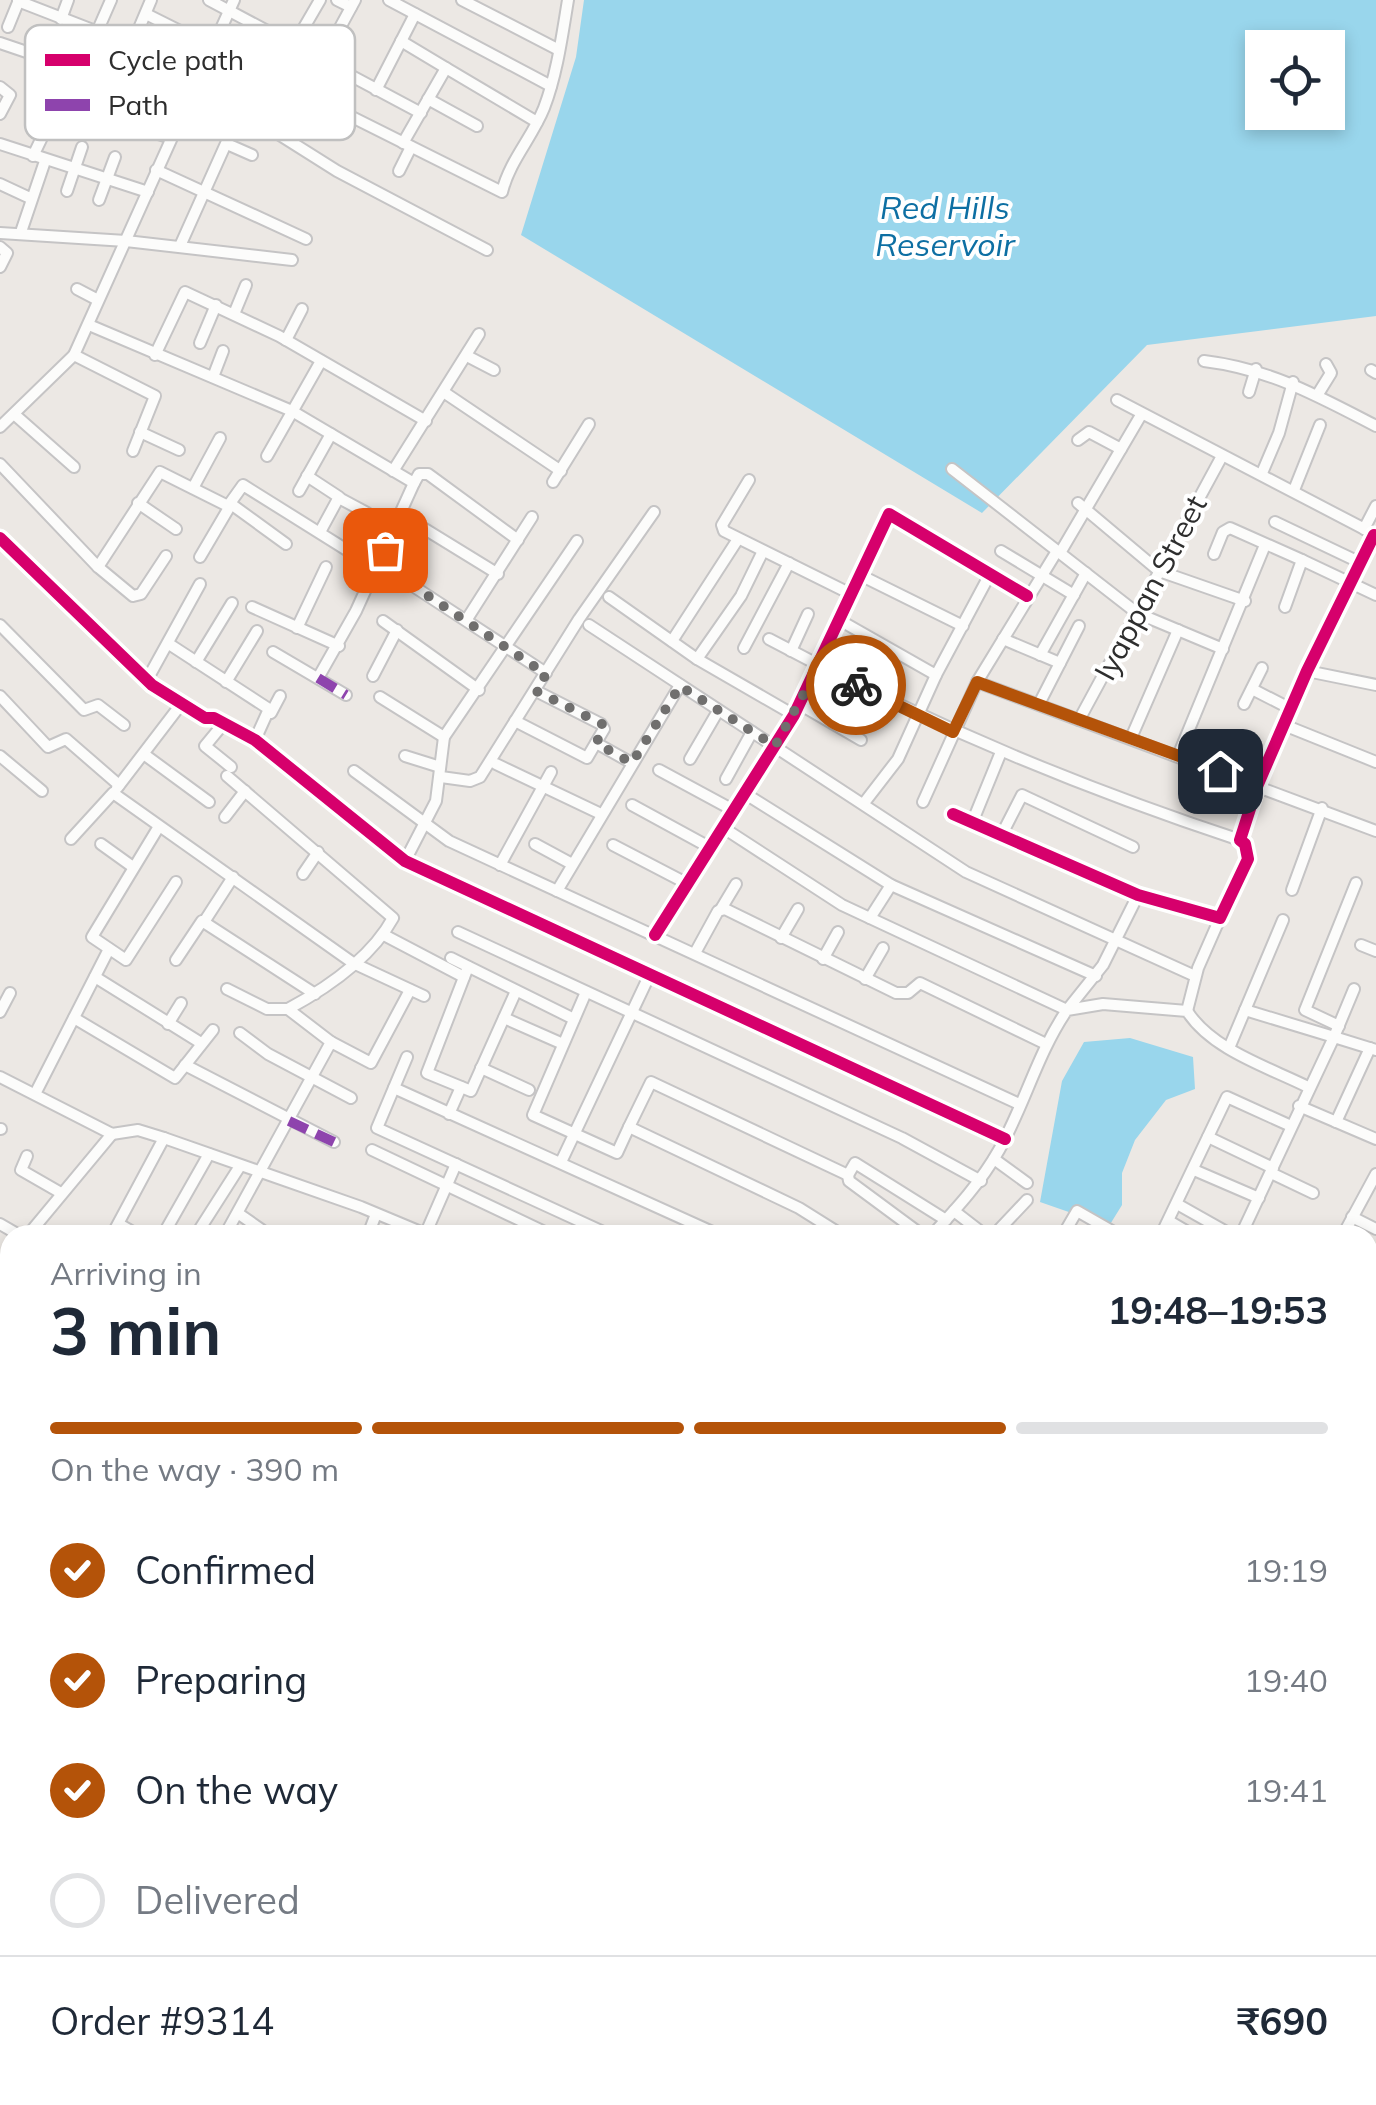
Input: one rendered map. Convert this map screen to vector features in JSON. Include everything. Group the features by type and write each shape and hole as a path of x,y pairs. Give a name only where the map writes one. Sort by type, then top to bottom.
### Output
{"street":[{"path":"8,26 18,0 78,25"},
{"path":"61,19 68,0"},
{"path":"100,25 111,0"},
{"path":"141,25 151,0"},
{"path":"209,0 232,5 266,25"},
{"path":"306,25 320,0"},
{"path":"338,0 353,4"},
{"path":"388,0 551,86"},
{"path":"462,0 559,50"},
{"path":"355,119 502,192 519,148 537,122 551,86 566,1"},
{"path":"146,14 167,25"},
{"path":"376,90 415,14"},
{"path":"401,41 537,122"},
{"path":"0,43 25,51"},
{"path":"399,171 421,113 446,68"},
{"path":"355,78 421,113"},
{"path":"0,86 10,95 0,114"},
{"path":"428,99 477,126"},
{"path":"33,156 41,140"},
{"path":"0,426 74,355 170,140"},
{"path":"180,246 229,140"},
{"path":"290,140 337,171 487,250"},
{"path":"0,144 45,162 148,192"},
{"path":"227,144 252,155"},
{"path":"66,191 82,148"},
{"path":"98,200 115,158"},
{"path":"21,232 45,162"},
{"path":"156,170 306,239"},
{"path":"0,184 30,198"},
{"path":"0,233 126,241 292,260"},
{"path":"0,247 7,253 0,268"},
{"path":"234,314 246,285"},
{"path":"77,289 98,300"},
{"path":"156,354 185,292 286,340 426,421"},
{"path":"200,343 216,305"},
{"path":"286,340 302,309"},
{"path":"88,325 292,412 414,483"},
{"path":"393,471 479,334"},
{"path":"212,377 223,351"},
{"path":"74,355 155,396 133,451"},
{"path":"467,356 494,370"},
{"path":"267,456 321,361"},
{"path":"1204,362 1256,369 1293,382 1376,426"},
{"path":"1318,394 1331,373 1326,364"},
{"path":"1250,392 1256,369"},
{"path":"1262,473 1280,434 1293,382"},
{"path":"445,393 561,471"},
{"path":"1117,400 1372,533"},
{"path":"14,414 74,467"},
{"path":"923,802 977,682 1141,415"},
{"path":"554,482 588,424"},
{"path":"1294,490 1320,425"},
{"path":"140,432 180,450"},
{"path":"1078,440 1089,432 1121,449"},
{"path":"299,491 331,434"},
{"path":"193,488 220,438"},
{"name":"Iyappan Street","path":"1080,720 1222,456"},
{"path":"0,464 98,567 137,596 166,556"},
{"path":"952,469 1137,613 1224,649"},
{"path":"98,567 160,472 230,505 286,544"},
{"path":"318,678 338,646 418,474 428,474 518,540"},
{"path":"307,476 366,512"},
{"path":"750,480 722,525 738,540 853,594"},
{"path":"200,557 244,485 358,556"},
{"path":"320,532 339,498"},
{"path":"138,504 176,530"},
{"path":"1082,506 1160,571 1245,600"},
{"path":"1240,840 1258,784 1307,671 1361,564 1376,506"},
{"path":"404,756 470,781 480,777 654,512"},
{"path":"655,935 796,709 891,513 1027,596"},
{"path":"402,515 498,574"},
{"path":"467,620 532,517"},
{"path":"1275,522 1361,564"},
{"path":"1214,554 1226,528 1376,595"},
{"path":"0,538 147,680 204,718 224,723 255,740 405,860 1005,1139"},
{"path":"672,641 738,540"},
{"path":"405,860 424,825 439,772 444,736 480,690 576,541"},
{"path":"1178,756 1266,544"},
{"path":"697,660 741,596 763,551"},
{"path":"1001,551 1074,595"},
{"path":"382,556 400,565 404,580 546,674"},
{"path":"1286,606 1302,560"},
{"path":"744,648 789,563"},
{"path":"297,628 326,567"},
{"path":"1040,655 1086,573"},
{"path":"864,803 898,760 936,675 990,574"},
{"path":"862,576 962,626"},
{"path":"147,680 200,584"},
{"path":"609,597 697,660 861,740"},
{"path":"196,662 232,603"},
{"path":"252,607 338,646"},
{"path":"792,651 808,614"},
{"path":"383,620 480,690"},
{"path":"841,622 936,675"},
{"path":"0,626 84,710 98,705 124,725"},
{"path":"589,626 966,872 1196,976"},
{"path":"1039,704 1079,626"},
{"path":"373,676 397,630"},
{"path":"1131,738 1178,630"},
{"path":"226,682 258,631"},
{"path":"769,639 918,717 1109,796 1246,844 1248,859 1196,976 1187,1011 1196,1026 1229,1048 1308,1087"},
{"path":"1003,639 1060,663"},
{"path":"168,644 271,714"},
{"path":"274,652 346,695"},
{"path":"1244,704 1262,668"},
{"path":"1307,671 1376,685"},
{"path":"977,682 1376,830"},
{"path":"557,891 680,686"},
{"path":"1252,689 1291,708"},
{"path":"516,720 586,758 604,729 602,724 536,691"},
{"path":"0,696 48,746 66,739 158,828 354,963 424,996"},
{"path":"255,740 280,696"},
{"path":"380,697 444,736"},
{"path":"71,839 145,754 182,703"},
{"path":"690,758 718,711"},
{"path":"224,723 205,746 245,791 391,912 384,935 315,994 288,1009 267,1009 227,989"},
{"path":"1284,725 1376,762"},
{"path":"726,778 752,732"},
{"path":"596,743 632,763"},
{"path":"972,823 1000,752"},
{"path":"145,754 208,802"},
{"path":"0,756 42,791"},
{"path":"496,764 601,814"},
{"path":"659,770 733,810"},
{"path":"354,771 424,825 500,865 1019,1104"},
{"path":"500,865 551,772"},
{"path":"224,817 245,791"},
{"path":"744,793 891,885 1096,976"},
{"path":"1001,836 1022,796 1133,847"},
{"path":"632,806 709,847"},
{"path":"1292,890 1322,808"},
{"path":"953,814 1138,896 1220,918"},
{"path":"722,827 870,918 1067,1010 1103,1004 1187,1011"},
{"path":"158,828 92,936 126,960 176,882"},
{"path":"101,844 133,867"},
{"path":"536,844 572,864"},
{"path":"613,845 686,883"},
{"path":"304,874 318,852"},
{"path":"176,960 232,877"},
{"path":"1336,1122 1373,1050 1305,1010 1356,883"},
{"path":"696,953 736,884"},
{"path":"870,918 891,885"},
{"path":"941,1225 981,1181 1005,1139 1044,1043 1096,976 1138,896"},
{"path":"722,909 902,994 920,983 1044,1043"},
{"path":"781,938 798,909"},
{"path":"1229,1048 1283,920"},
{"path":"204,922 315,994"},
{"path":"458,932 914,1144 981,1181"},
{"path":"823,959 838,932"},
{"path":"384,935 574,1018"},
{"path":"1361,945 1376,950"},
{"path":"866,979 883,948"},
{"path":"35,1094 109,949"},
{"path":"451,958 466,972"},
{"path":"466,972 427,1073 460,1087 471,1091 516,991"},
{"path":"561,1162 650,974"},
{"path":"95,977 201,1043"},
{"path":"1246,1225 1354,989"},
{"path":"288,1009 332,1042 371,1063 410,990"},
{"path":"586,992 532,1115 617,1153 651,1082 848,1175"},
{"path":"0,1012 10,993"},
{"path":"168,1024 181,1003"},
{"path":"1246,1010 1337,1032"},
{"path":"74,1018 175,1078 213,1030"},
{"path":"504,1018 563,1044"},
{"path":"240,1034 350,1098"},
{"path":"232,1225 332,1042"},
{"path":"407,1057 377,1128 588,1225"},
{"path":"185,1064 334,1142"},
{"path":"481,1068 529,1090"},
{"path":"0,1077 112,1134 138,1130 164,1138 402,1225"},
{"path":"449,1114 460,1087"},
{"path":"394,1088 697,1225"},
{"path":"1166,1225 1228,1097 1291,1126"},
{"path":"1299,1106 1376,1139"},
{"path":"630,1127 783,1200 825,1225"},
{"path":"36,1225 112,1134"},
{"path":"120,1224 164,1138"},
{"path":"1208,1138 1313,1193"},
{"path":"372,1150 530,1225"},
{"path":"169,1225 209,1154"},
{"path":"27,1156 21,1170 61,1194"},
{"path":"994,1159 1027,1183"},
{"path":"908,1225 849,1181 855,1163 967,1225"},
{"path":"430,1225 456,1164"},
{"path":"202,1225 240,1166"},
{"path":"1194,1170 1259,1198"},
{"path":"1348,1225 1376,1174"},
{"path":"1003,1225 1027,1200"},
{"path":"1177,1204 1214,1225"},
{"path":"1068,1225 1076,1211 1101,1225"},
{"path":"238,1214 254,1225"},
{"path":"372,1225 376,1214"},
{"path":"1352,1218 1369,1225"},
{"path":"1168,1221 1175,1225"}],"water":[{"name":"Red Hills Reservoir","path":"584,0 1376,0 1376,316 1147,345 982,513 521,235 576,57"},
{"path":"1130,1038 1193,1057 1195,1089 1166,1100 1135,1140 1122,1173 1122,1205 1110,1225 1040,1202 1062,1081 1084,1042"}],"marked path":[{"path":"318,678 346,695"},
{"path":"289,1121 334,1142"}],"cycle path":[{"path":"655,935 794,715 889,514 1027,596"},
{"path":"953,814 1138,895 1220,918 1248,859 1245,844 1240,840 1258,784 1307,671 1374,535"},
{"path":"0,538 152,685 205,718 214,718 255,740 405,861 1005,1139"}],"way so far":[{"path":"385,550 382,556 400,565 404,580 546,674 536,691 602,724 604,729 596,743 632,763 680,686 775,746 819,666 856,685"}],"route":[{"path":"856,685 953,732 977,682 1220,771"}]}
